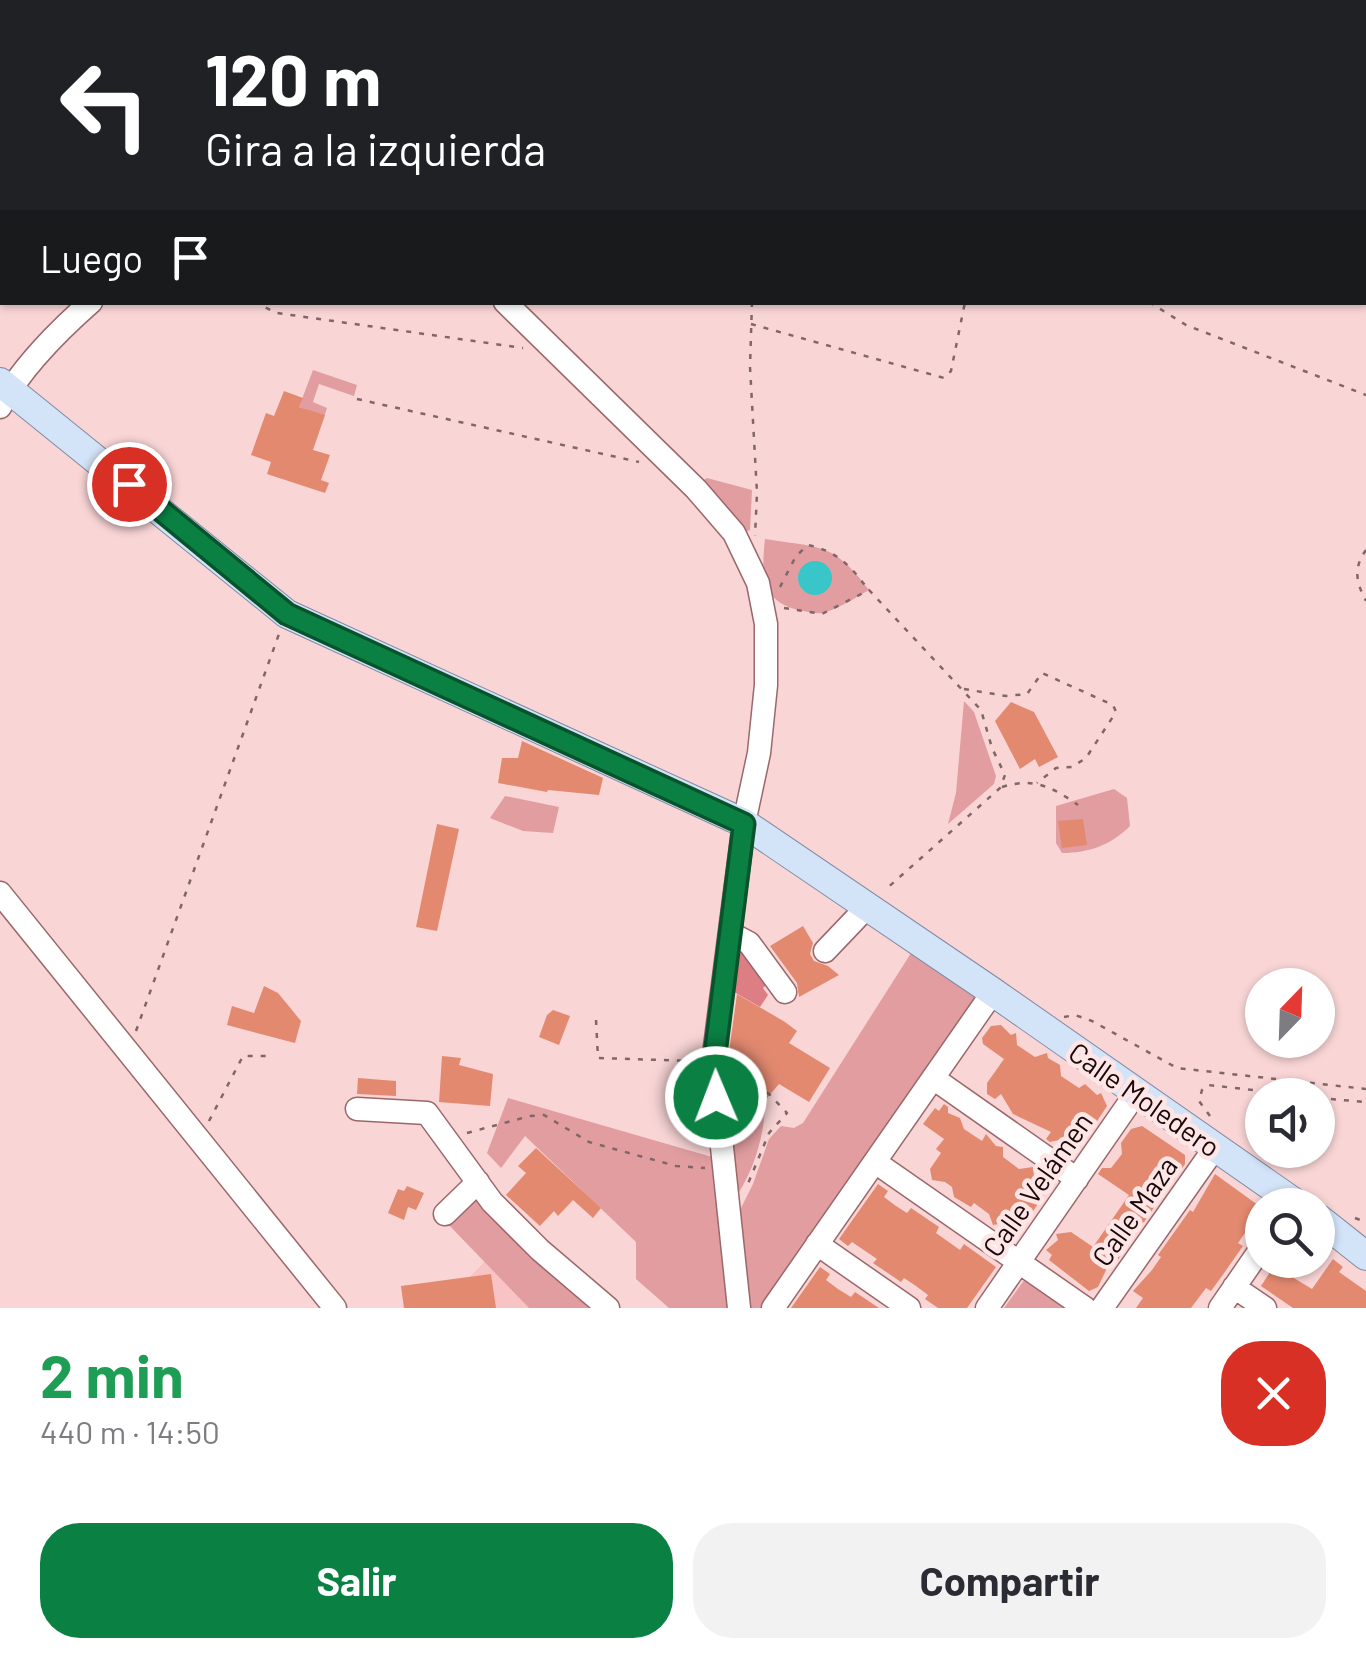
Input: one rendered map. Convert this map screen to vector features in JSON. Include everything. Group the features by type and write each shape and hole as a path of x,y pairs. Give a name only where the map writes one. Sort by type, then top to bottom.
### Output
{"main road":[{"name":"Calle Moledero","path":"3,392 287,614 744,824 1136,1094 1214,1135 1275,1188"},
{"path":"1335,1231 1366,1256"}],"street":[{"path":"3,392 88,305"},
{"path":"508,305 696,488 734,533 758,582 766,624 766,685 714,1062 738,1308"},
{"path":"0,893 334,1308"},
{"path":"825,951 866,908"},
{"path":"730,933 750,943 785,992"},
{"path":"773,1308 993,992"},
{"path":"933,1078 1077,1179"},
{"name":"Calle Velámen","path":"986,1308 1136,1094"},
{"path":"357,1109 427,1113 492,1202 540,1250 608,1308"},
{"name":"Calle Maza","path":"1102,1308 1214,1135"},
{"path":"875,1162 1085,1308"},
{"path":"445,1214 478,1182"},
{"path":"818,1244 909,1308"},
{"path":"1220,1308 1245,1271"},
{"path":"1234,1287 1264,1308"}],"path":[{"path":"260,305 277,313 556,352"},
{"path":"746,559 754,545 757,526 752,305"},
{"path":"752,324 944,378 951,372 964,305"},
{"path":"1154,305 1186,324 1366,396"},
{"path":"358,399 640,462"},
{"path":"763,606 773,600 796,556 808,546 828,549 850,565 927,655 981,710 1005,775 1000,788"},
{"path":"1366,550 1357,562 1356,577 1366,601"},
{"path":"763,606 822,614 869,590"},
{"path":"128,1052 287,614"},
{"path":"962,688 1006,696 1027,694 1042,673 1113,706 1116,712 1086,758 1072,767 1056,768 1037,783"},
{"path":"866,908 1000,788 1021,781 1048,785 1078,805"},
{"path":"1049,1032 1060,1018 1075,1014 1177,1068 1366,1089"},
{"path":"596,1020 598,1058 714,1062 769,1094 786,1113 769,1133 752,1177 728,1217"},
{"path":"199,1140 243,1056 272,1056"},
{"path":"1214,1135 1199,1100 1202,1090 1208,1086 1245,1088"},
{"path":"1335,1099 1366,1102"},
{"path":"446,1139 544,1115 590,1142 676,1166 723,1168"},
{"path":"1349,1216 1366,1222"}],"shaded area":[{"path":"313,370 357,385 354,396 319,384 313,402 327,408 323,420 299,407"},
{"path":"707,478 752,490 750,530 743,533 699,483"},
{"path":"765,539 835,555 869,590 823,613 789,607 779,602 767,586 763,565"},
{"path":"964,701 974,712 996,776 994,784 948,824 956,793"},
{"path":"1114,789 1127,798 1130,826 1099,847 1062,853 1056,843 1056,806"},
{"path":"505,796 559,807 553,833 523,831 490,818"},
{"path":"739,945 770,981 763,988 768,995 760,1007 729,989"},
{"path":"913,950 976,988 975,999 763,1308 746,1308 736,1218 769,1139 781,1126 794,1128 803,1123"},
{"path":"721,1085 727,1085 765,1111 756,1154 738,1194"},
{"path":"508,1098 712,1157 733,1308 669,1308 636,1279 636,1242 525,1136 501,1168 487,1153"},
{"path":"476,1193 599,1308 529,1308 446,1222"},
{"path":"486,1260 529,1308 404,1308 401,1287 470,1277"},
{"path":"1025,1279 1067,1308 1004,1308"}],"water":[{"path":"815,561 827,566 832,578 827,590 815,595 803,590 798,578 803,566"}],"building":[{"path":"284,391 303,398 299,407 325,415 313,450 330,455 321,480 329,483 325,493 267,474 271,462 251,455 266,413 274,416"},
{"path":"1011,702 1034,712 1058,757 1039,767 1035,759 1020,769 995,721"},
{"path":"522,741 603,778 599,795 547,792 498,783 502,758 518,758"},
{"path":"1083,819 1087,845 1062,848 1058,821"},
{"path":"437,824 459,829 437,931 416,927"},
{"path":"803,926 813,943 810,954 814,961 839,975 799,997 797,983 770,946"},
{"path":"264,986 278,993 301,1021 295,1043 227,1025 232,1006 254,1013"},
{"path":"737,994 797,1031 789,1043 830,1068 809,1102 779,1084 761,1105 730,1083 728,1064 733,1055 729,1052"},
{"path":"553,1010 570,1016 559,1045 539,1037 547,1015"},
{"path":"1001,1025 1011,1035 1016,1033 1017,1045 1035,1057 1047,1053 1060,1065 1061,1076 1079,1088 1085,1084 1097,1095 1101,1093 1107,1106 1078,1150 1061,1148 1059,1140 1050,1142 1046,1139 1051,1132 1013,1114 1001,1094 995,1099 987,1094 987,1083 1004,1059 983,1044 982,1038 991,1026"},
{"path":"442,1056 461,1058 459,1065 493,1074 490,1106 439,1102"},
{"path":"358,1078 396,1081 396,1096 357,1094"},
{"path":"944,1104 948,1113 960,1118 964,1129 982,1141 986,1134 996,1146 1003,1147 1003,1157 1019,1169 1033,1167 1034,1176 1045,1178 1048,1189 1017,1235 1006,1233 999,1224 993,1225 989,1214 974,1203 971,1207 954,1197 952,1187 945,1182 932,1180 930,1169 941,1153 936,1149 944,1139 923,1124 935,1108 939,1111"},
{"path":"1142,1126 1185,1155 1185,1164 1174,1180 1164,1183 1158,1179 1155,1206 1127,1237 1127,1246 1115,1264 1108,1266 1098,1287 1089,1291 1049,1260 1052,1255 1046,1250 1058,1240 1056,1234 1071,1232 1093,1247 1129,1195 1098,1174 1102,1168 1111,1168 1122,1154 1121,1143 1131,1129"},
{"path":"536,1148 601,1208 593,1218 573,1200 558,1216 554,1211 540,1226 506,1195 526,1173 518,1166"},
{"path":"1215,1174 1245,1196 1245,1233 1238,1243 1243,1246 1211,1291 1206,1288 1191,1308 1136,1308 1143,1298 1133,1291 1152,1270 1190,1210 1193,1212"},
{"path":"878,1184 888,1191 884,1197 896,1206 907,1213 911,1208 939,1227 936,1233 960,1250 964,1244 996,1267 967,1308 938,1308 916,1286 904,1278 901,1282 873,1263 877,1259 852,1242 848,1246 839,1239"},
{"path":"407,1186 424,1193 416,1210 408,1207 404,1220 388,1213 398,1189 404,1191"},
{"path":"1335,1261 1343,1267 1339,1272 1366,1291 1366,1308 1293,1308 1261,1286 1266,1278 1294,1278 1312,1289 1320,1278 1335,1278"},
{"path":"820,1267 830,1274 826,1280 838,1289 851,1297 855,1292 879,1308 791,1308"},
{"path":"491,1274 496,1308 404,1308 401,1286"}],"route":[{"path":"129,484 287,614 744,824 714,1062 716,1097"}]}
